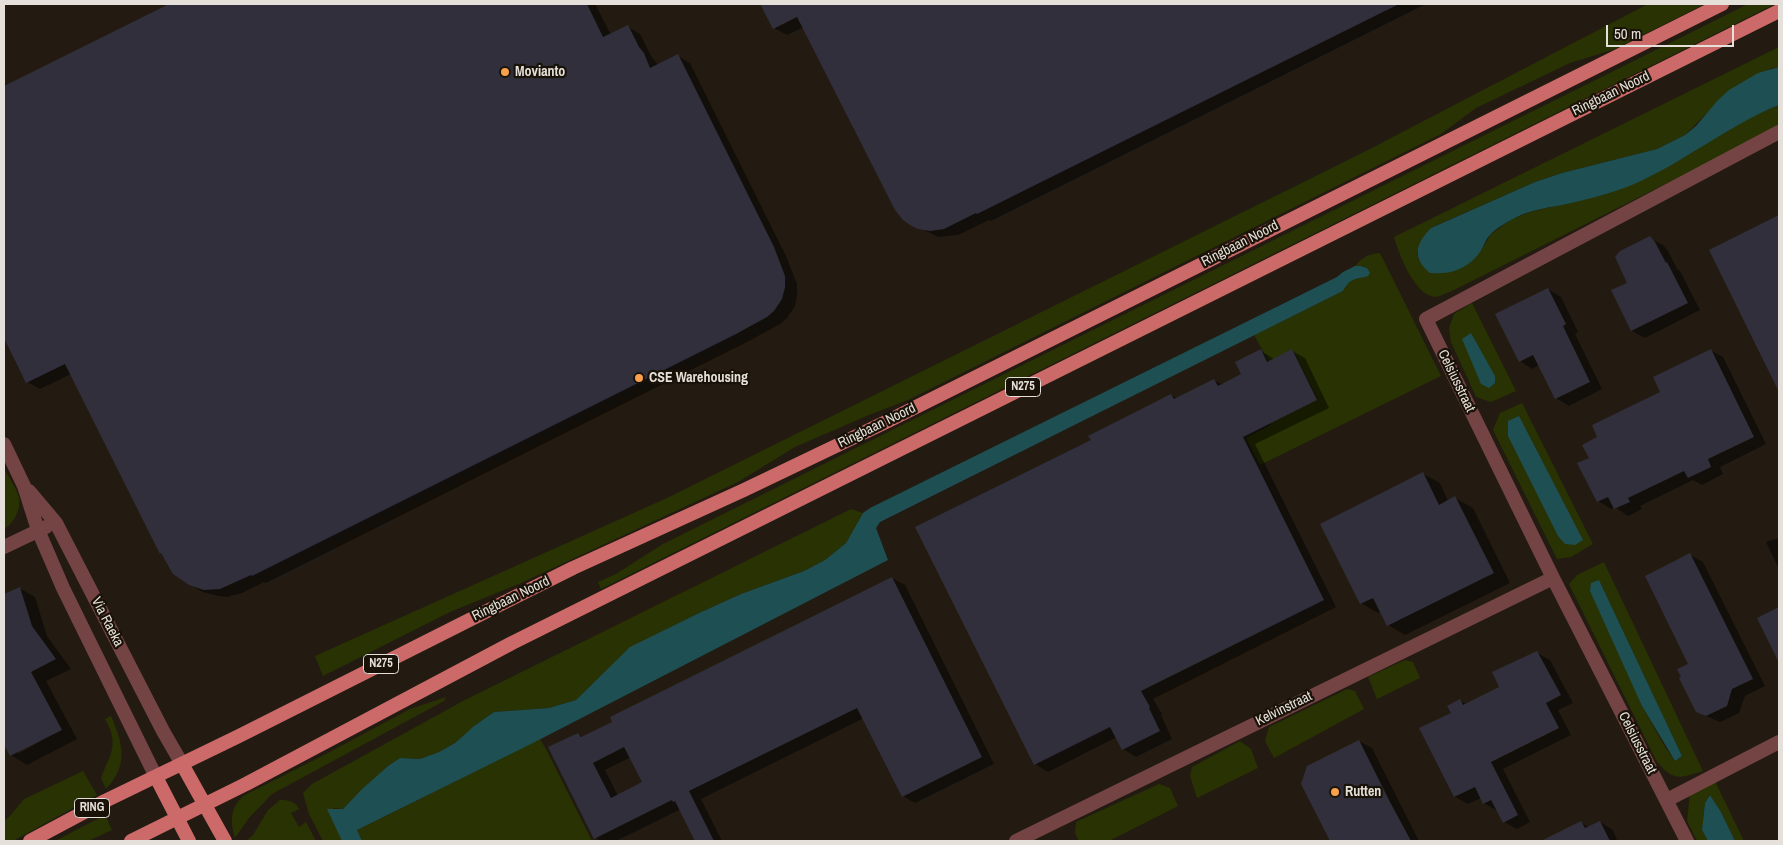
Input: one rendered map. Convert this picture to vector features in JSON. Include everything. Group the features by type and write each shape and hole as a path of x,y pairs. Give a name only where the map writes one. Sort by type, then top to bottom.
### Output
{"main road":[{"name":"Ringbaan Noord","path":"30,841 105,801 573,568 744,490 888,421 1722,4"},
{"name":"Ringbaan Noord","path":"131,841 206,805 512,642 1779,11"},
{"path":"182,764 225,841"},
{"path":"156,777 189,841"}],"street":[{"name":"Celsiusstraat","path":"1687,841 1553,578 1426,319 1779,132"},
{"name":"Via Raeka","path":"4,444 24,486 38,530 63,588 156,777"},
{"name":"Via Raeka","path":"24,486 56,523 182,764"},
{"path":"4,547 56,523"},
{"name":"Kelvinstraat","path":"1016,841 1553,578"},
{"path":"1666,800 1779,742"}],"green space":[{"path":"1648,4 1705,4 1615,49 1570,63 1476,108 1441,134 908,400 795,447 738,482 521,583 450,612 323,676 315,656 667,498 1368,150"},
{"path":"1748,4 1775,4 601,589 598,582 616,574 663,544"},
{"path":"1779,47 1779,67 1772,68 1707,113 1685,135 1657,149 1562,173 1535,182 1437,225 1431,228 1417,253 1419,261 1481,251 1491,234 1512,219 1530,212 1606,194 1634,183 1749,118 1779,105 1779,127 1450,292 1435,297 1427,295 1414,282 1394,237"},
{"path":"1380,253 1441,376 1260,465 1246,438 1271,425 1263,410 1292,411 1317,398 1293,350 1269,362 1254,335 1343,291 1350,282 1361,278 1367,268 1355,266 1363,258"},
{"path":"1472,303 1516,391 1491,402 1476,397 1451,342 1449,328 1454,314"},
{"path":"1522,403 1593,544 1571,557 1557,559 1493,430 1500,413"},
{"path":"4,468 16,490 19,498 19,507 16,516 4,529"},
{"path":"851,509 863,513 846,543 825,560 804,571 741,594 631,647 576,700 549,708 494,712 455,743 439,752 420,759 400,758 362,789 343,809 333,808 342,841 323,841 309,814 303,793 312,784 463,701"},
{"path":"1604,562 1703,771 1678,777 1668,773 1657,762 1569,584 1577,575","holes":["1599,580 1682,756 1675,761 1642,706"]},
{"path":"1405,660 1413,662 1420,678 1377,699 1368,677"},
{"path":"1347,689 1355,691 1364,709 1274,758 1265,741 1269,727"},
{"path":"446,697 444,701 272,794 249,818 235,838 232,816 233,811 243,796 410,709"},
{"path":"111,716 119,735 122,754 118,771 106,789 101,778 113,743 110,728 105,719"},
{"path":"540,739 592,841 362,841 357,830"},
{"path":"1240,741 1251,749 1258,768 1197,798 1190,776 1192,767"},
{"path":"83,771 97,795 13,841 4,841 4,820 8,818 24,799"},
{"path":"1712,775 1744,841 1735,841 1721,812 1710,795 1705,803 1702,830 1708,841 1697,841 1687,821 1690,793"},
{"path":"1159,784 1170,788 1178,806 1109,841 1079,841 1075,833 1076,822"},
{"path":"280,800 291,801 297,806 299,809 291,813 299,827 306,822 316,841 246,841 253,835 268,810"},
{"path":"105,815 112,830 88,841 55,841"}],"water":[{"path":"1779,67 1779,105 1741,123 1651,176 1615,191 1523,214 1492,233 1475,258 1458,270 1445,273 1430,273 1420,262 1418,256 1419,245 1431,228 1535,182 1562,173 1657,149 1685,135 1696,126 1729,90 1758,73"},
{"path":"1355,266 1367,268 1370,273 1368,276 1351,281 1343,291 880,522 876,528 888,560 531,744 357,830 362,841 342,841 327,809 343,809 362,789 400,758 420,759 439,752 455,743 494,712 549,708 576,700 630,647 741,594 804,571 825,560 846,543 863,513 870,508 1337,277"},
{"path":"1471,333 1495,376 1495,383 1489,388 1481,384 1462,339"},
{"path":"1519,416 1583,540 1575,545 1565,544 1558,536 1508,436 1508,421"},
{"path":"1599,580 1682,756 1675,761 1642,706 1590,591 1591,583"},
{"path":"1710,795 1721,812 1735,841 1708,841 1702,830 1705,803"}],"building":[{"path":"169,4 587,4 603,37 628,25 650,68 678,54 774,247 785,276 782,299 774,311 767,317 736,334 252,576 220,589 204,590 189,585 173,574 160,554 65,364 26,383 4,338 4,86"},
{"path":"760,4 1399,4 977,214 944,229 930,231 918,229 910,225 895,210 797,17 773,29"},
{"path":"1779,215 1779,392 1709,250"},
{"path":"1650,236 1667,262 1688,303 1631,331 1611,290 1627,283 1615,257 1620,251"},
{"path":"1548,288 1566,324 1563,326 1590,382 1555,399 1533,355 1519,362 1495,314"},
{"path":"1261,349 1267,362 1292,349 1317,400 1243,437 1324,600 1141,691 1160,731 1122,750 1110,727 1034,765 915,527 1091,440 1088,436 1171,394 1174,399 1214,379 1218,386 1241,374 1235,362"},
{"path":"1711,349 1754,437 1708,459 1711,467 1688,478 1684,471 1628,498 1630,502 1614,509 1608,497 1597,502 1577,463 1589,458 1582,445 1597,437 1592,425 1660,392 1653,377"},
{"path":"1423,472 1439,505 1455,496 1494,573 1387,626 1373,598 1360,604 1320,524"},
{"path":"1690,553 1753,679 1732,689 1727,706 1706,716 1696,712 1679,678 1681,677 1677,669 1688,664 1645,576"},
{"path":"892,577 982,757 902,797 857,708 689,791 714,841 695,841 675,801 673,802 672,800 594,839 548,747 578,733 581,737 612,722 610,717","holes":["624,747 642,782 611,798 593,763"]},
{"path":"20,587 32,626 56,659 31,672 62,730 10,756 4,745 4,594"},
{"path":"1779,607 1779,663 1757,618"},
{"path":"1537,651 1561,695 1546,703 1559,728 1491,762 1518,815 1503,823 1491,800 1483,804 1475,787 1454,797 1419,728 1451,713 1447,706 1460,699 1463,705 1499,687 1492,672"},
{"path":"1359,740 1411,841 1330,841 1301,784 1307,766"},
{"path":"1581,821 1585,828 1600,821 1610,841 1541,841"}],"place":[{"name":"Movianto","path":"505,72"},
{"name":"CSE Warehousing","path":"639,378"},
{"name":"Rutten","path":"1335,792"}]}
